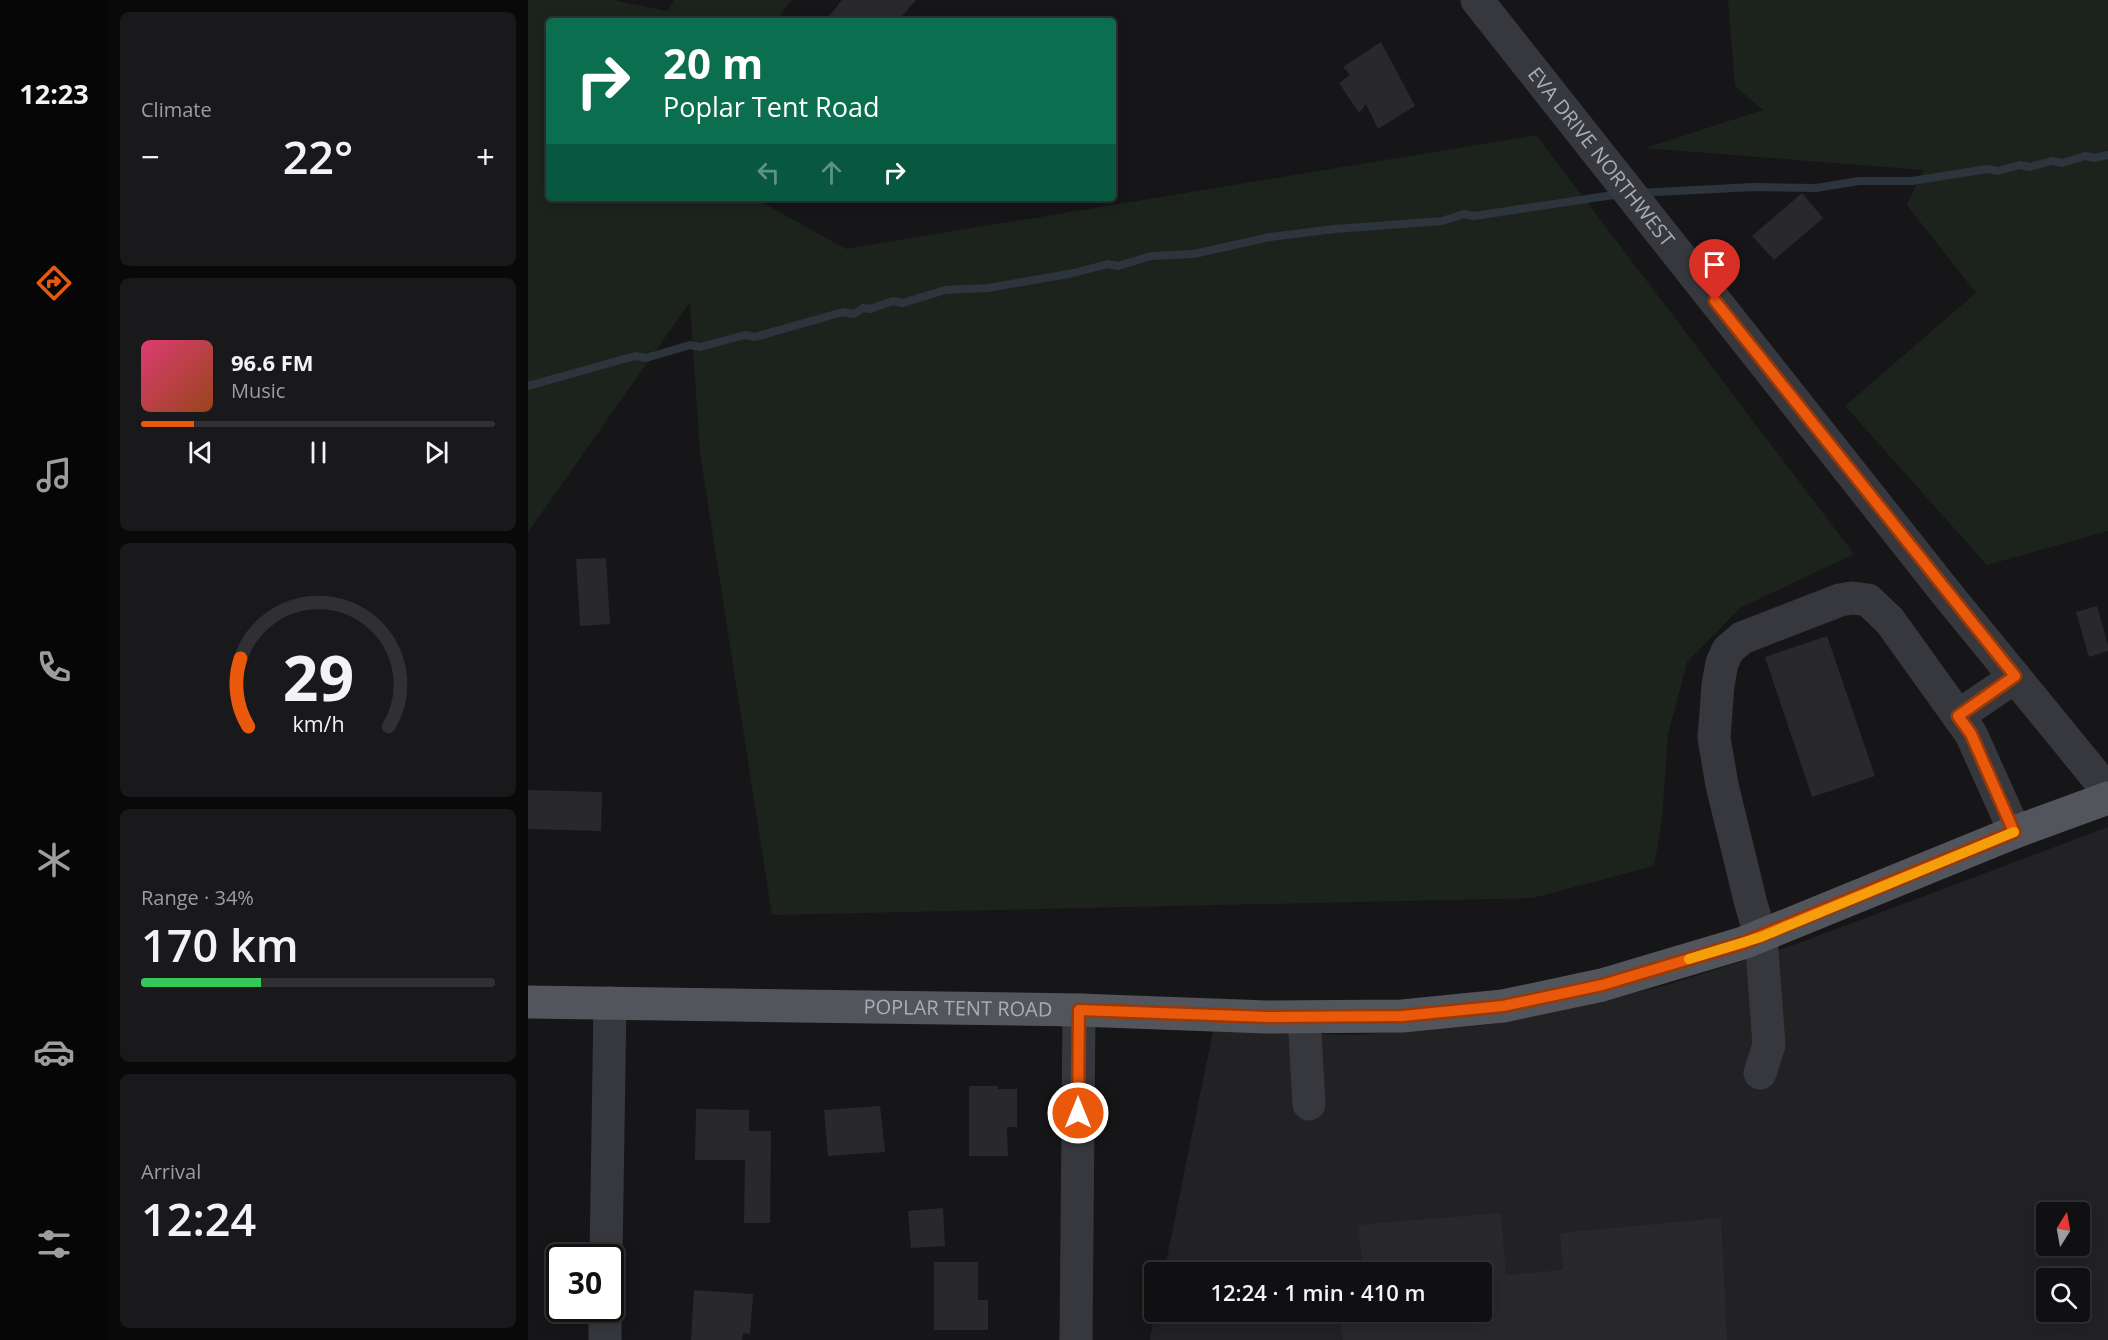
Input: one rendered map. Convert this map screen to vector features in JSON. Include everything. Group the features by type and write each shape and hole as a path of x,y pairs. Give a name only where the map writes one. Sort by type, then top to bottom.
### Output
{"main road":[{"name":"POPLAR TENT ROAD","path":"528,1002 1079,1010 1304,1017 1402,1016 1503,1006 1602,985 1752,940 2014,832 2108,798"}],"street":[{"name":"EVA DRIVE NORTHWEST","path":"1477,0 2108,791"},
{"path":"1752,940 1714,738 1722,663 1728,650 1742,638 1840,600 1852,598 1868,600 1890,621 1971,734 2014,832"},
{"path":"1958,716 2015,676"},
{"path":"606,1244 609,1003"},
{"path":"1076,1340 1079,1010"},
{"path":"1304,1017 1308,1104"},
{"path":"605,1322 605,1340"}],"shaded area":[{"path":"528,0 612,0 667,11 674,0 792,0 778,18 546,18 546,201 759,201 846,249 1536,135 1854,554 1740,608 1687,662 1668,735 1662,820 1654,866 1533,898 772,915 700,453 690,302 528,532"},
{"path":"1728,0 2108,0 2108,531 1987,565 1845,406 1976,293 1907,205 1923,170 1645,148 1763,110 1735,86"},
{"path":"2108,827 2108,1340 1150,1340 1153,1322 1492,1322 1492,1262 1166,1262 1213,1031 1355,1035 1487,1025 1664,986 1799,943"}],"building":[{"path":"842,0 916,0 901,18 827,18"},
{"path":"1381,42 1415,106 1378,129 1366,104 1359,113 1339,83 1350,75 1343,67"},
{"path":"1802,193 1823,218 1774,260 1752,236"},
{"path":"606,558 610,624 580,626 576,559"},
{"path":"2097,606 2108,651 2089,657 2076,612"},
{"path":"1827,636 1875,776 1812,797 1765,657"},
{"path":"528,790 602,792 601,831 528,829"},
{"path":"969,1086 998,1086 998,1089 1017,1089 1017,1127 1007,1127 1008,1156 969,1156"},
{"path":"880,1106 885,1152 828,1156 824,1110"},
{"path":"696,1109 749,1110 749,1131 771,1131 770,1223 744,1223 745,1160 695,1160"},
{"path":"943,1208 945,1246 911,1248 908,1211"},
{"path":"1501,1213 1506,1275 1563,1270 1560,1233 1721,1218 1727,1340 1343,1340 1341,1322 1492,1322 1492,1262 1362,1262 1358,1225"},
{"path":"934,1262 978,1262 978,1300 988,1300 988,1330 934,1330"},
{"path":"694,1290 753,1294 750,1334 743,1333 742,1340 691,1340"}],"waterway":[{"path":"1638,193 1753,187 1816,188 1859,181 1912,181 1987,169 1998,171 2020,165 2030,167 2052,161 2062,163 2085,156 2095,158 2108,155"},
{"path":"528,386 635,356 646,358 690,345 700,347 745,335 755,337 843,312 854,314 863,308 870,309 893,301 903,303 945,290 988,288 1074,273 1108,264 1118,266 1151,256 1194,254 1270,237 1335,229 1442,221 1464,214 1474,216 1620,194"}],"slow traffic":[{"path":"1689,959 1761,937 2014,832"}],"route":[{"path":"1078,1113 1079,1010 1268,1017 1402,1016 1503,1006 1602,985 1761,937 2014,832 1971,734 1958,716 2015,676 1947,594 1715,301"}]}
